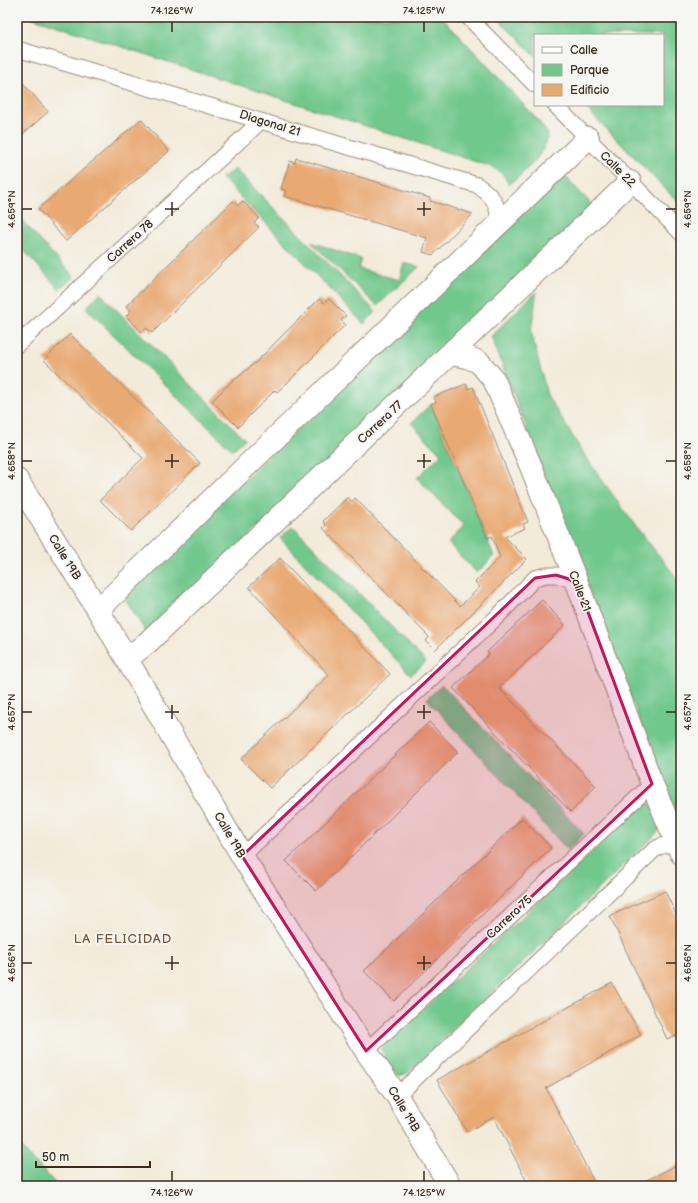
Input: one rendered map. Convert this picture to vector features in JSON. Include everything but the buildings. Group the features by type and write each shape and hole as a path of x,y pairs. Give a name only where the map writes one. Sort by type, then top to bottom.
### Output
{"street":[{"path":"468,17 534,84"},
{"name":"Diagonal 21","path":"17,49 477,185 490,194 495,202 499,224"},
{"name":"Calle 22","path":"555,106 681,233"},
{"name":"Carrera 78","path":"17,345 261,121"},
{"path":"98,610 588,138"},
{"name":"Carrera 77","path":"127,659 147,643 630,182"},
{"name":"Calle 21","path":"451,354 467,357 479,362 494,380 532,469 579,588 652,784 680,850"},
{"name":"Calle 19B","path":"17,480 98,610 242,856 366,1051 397,1096 450,1186"},
{"path":"242,856 498,616 535,578 546,575 556,575 569,579 579,588"},
{"name":"Carrera 75","path":"366,1051 652,784"},
{"path":"397,1096 654,850 667,844 673,845 680,850"}],"highlighted area":[{"path":"556,575 569,579 579,588 652,784 366,1051 242,856 535,578"}],"green space":[{"path":"30,17 442,17 537,119 548,134 543,150 528,168 509,185 503,174 492,167"},
{"path":"496,17 679,17 681,19 681,205 584,106 664,106 664,34 534,34 534,55"},
{"path":"235,169 376,312 364,324 222,178"},
{"path":"563,174 594,207 147,634 123,595"},
{"path":"17,215 74,277 59,289 17,243"},
{"path":"311,242 361,259 359,269 399,280 404,263 419,267 377,306"},
{"path":"537,291 531,331 547,395 585,456 636,527 681,583 681,827 491,336"},
{"path":"100,293 245,439 232,450 86,308"},
{"path":"431,404 494,556 477,573 448,543 464,526 417,478 441,454 411,423"},
{"path":"293,526 426,662 411,675 280,538"},
{"path":"442,685 584,834 568,850 427,699"},
{"path":"647,802 651,804 662,828 408,1073 399,1076 393,1070 383,1053 382,1049 386,1043"},
{"path":"17,1143 58,1186 17,1186"}],"district":[{"name":"LA FELICIDAD","path":"123,938"}]}
